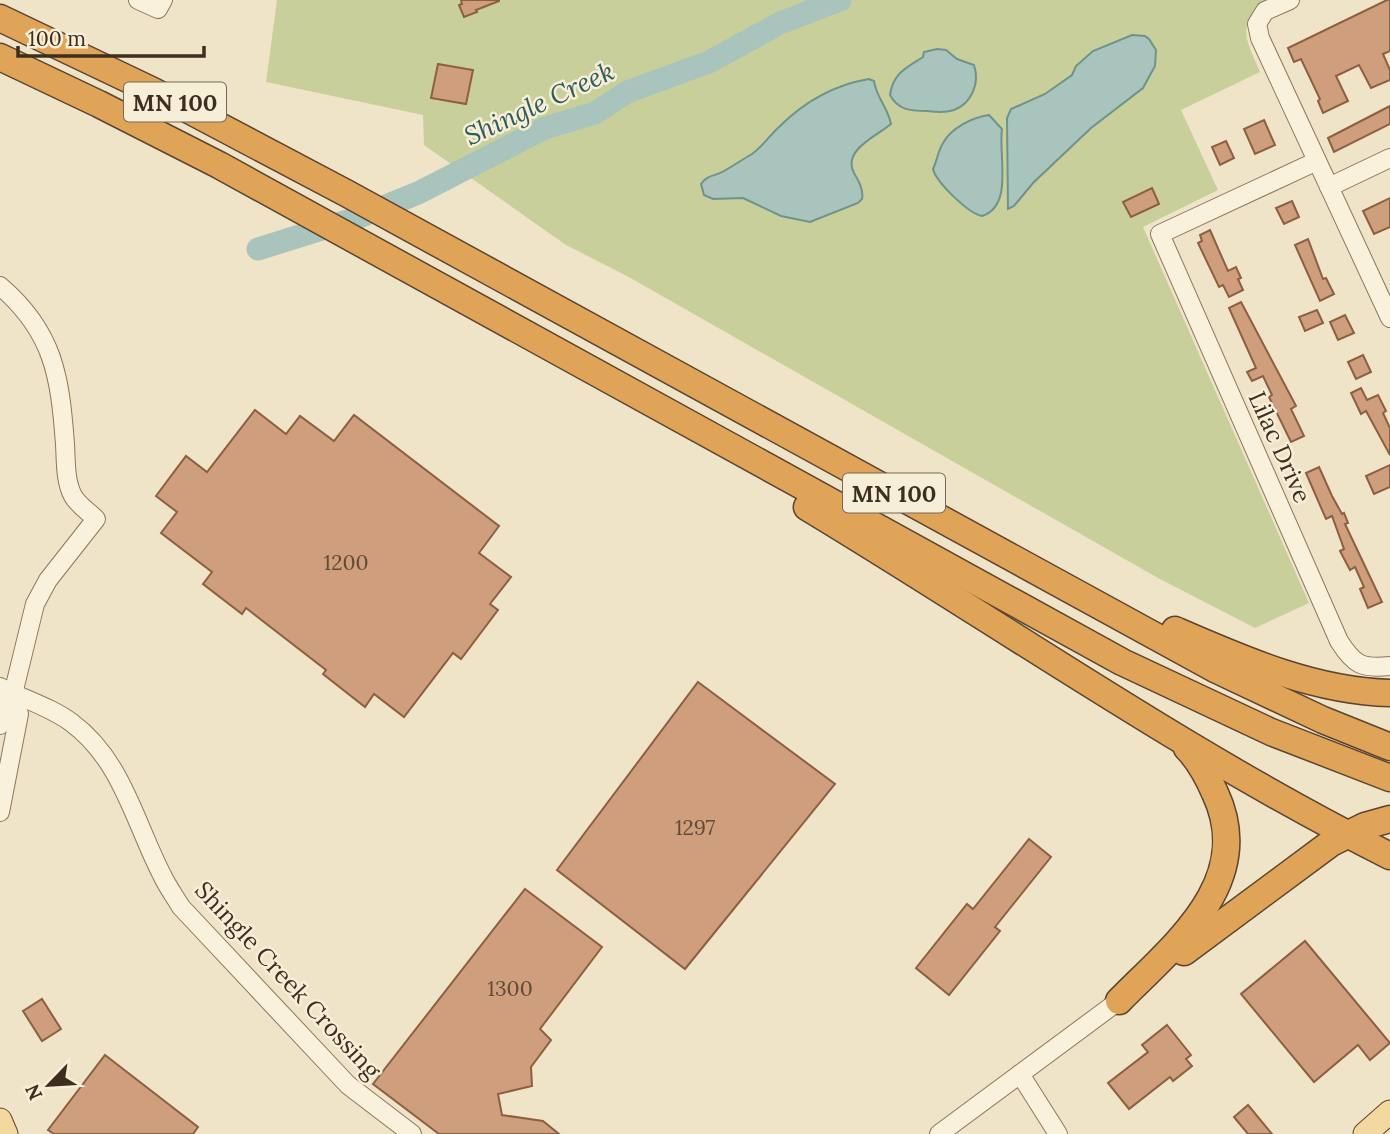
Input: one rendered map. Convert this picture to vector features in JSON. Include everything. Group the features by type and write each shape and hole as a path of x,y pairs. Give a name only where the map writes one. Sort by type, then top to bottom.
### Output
{"highway":[{"name":"MN 100","path":"0,18 153,90 346,193 1217,670 1323,720 1390,747"},
{"name":"MN 100","path":"0,57 99,104 305,212 1122,662 1271,732 1390,778"},
{"path":"0,67 99,104"},
{"path":"554,348 707,447 1170,732 1348,835 1390,856"},
{"path":"1019,561 1267,668 1339,687 1390,692"},
{"path":"1119,1001 1199,918 1213,894 1222,869 1226,831 1219,801 1197,760 1170,732"},
{"path":"1176,958 1331,843 1365,826 1390,819"}],"main road":[{"path":"1365,1134 1390,1112"},
{"path":"0,1119 6,1134"}],"street":[{"path":"138,0 161,5"},
{"path":"1290,0 1265,11 1257,24 1260,38 1390,318"},
{"path":"1329,187 1390,158"},
{"name":"Lilac Drive","path":"1317,161 1160,234 1339,641 1349,657 1368,668 1390,666"},
{"path":"0,286 41,333 54,360 61,393 68,484 74,498 96,519 48,580 35,604 6,690 0,725"},
{"path":"0,812 19,714 6,690"},
{"name":"Shingle Creek Crossing","path":"6,690 72,723 93,744 124,788 162,875 181,907 348,1085 412,1134"},
{"path":"939,1134 1176,958"},
{"path":"1020,1074 1058,1134"}],"green space":[{"path":"277,0 1277,0 1254,15 1246,30 1260,72 1181,110 1218,190 1143,227 1309,603 1255,628 1158,578 627,276 566,245 424,145 423,115 266,82"}],"water":[{"path":"1132,35 1145,36 1156,50 1155,66 1143,88 1091,128 1008,209 1007,118 1011,109 1045,94 1072,75 1076,66 1093,51"},
{"path":"946,50 957,59 974,65 976,79 970,97 960,107 947,112 915,111 901,107 890,95 897,76 923,57 924,52"},
{"path":"869,79 874,81 891,124 863,144 853,157 854,173 862,192 862,199 858,203 810,222 781,216 743,198 713,199 704,195 701,184 704,181 752,154 775,130 809,102 831,90"},
{"path":"989,115 1002,129 1002,178 998,202 982,216 969,210 954,197 940,182 933,169 941,146 951,133 976,118"}],"building":[{"path":"461,0 499,1 464,17 459,5 462,4"},
{"path":"1390,0 1390,51 1383,54 1390,70 1390,80 1371,88 1359,65 1336,76 1348,101 1323,113 1318,101 1320,99 1301,59 1294,62 1288,48"},
{"path":"438,64 473,70 466,104 431,98"},
{"path":"1390,106 1390,124 1334,152 1328,138"},
{"path":"1264,120 1275,145 1255,154 1244,129"},
{"path":"1226,141 1234,158 1220,165 1212,147"},
{"path":"1152,188 1159,204 1131,217 1123,202"},
{"path":"1390,198 1390,227 1374,234 1363,211"},
{"path":"1292,201 1299,217 1284,224 1276,208"},
{"path":"1210,230 1228,271 1236,267 1241,278 1238,279 1243,290 1229,297 1223,285 1219,287 1198,243 1202,241 1200,235"},
{"path":"1308,239 1323,279 1326,278 1334,294 1320,301 1295,245"},
{"path":"1241,302 1296,406 1291,409 1304,436 1291,442 1269,397 1272,395 1263,376 1252,381 1247,372 1256,368 1229,308"},
{"path":"1317,310 1323,323 1305,331 1299,317"},
{"path":"1345,315 1354,333 1338,340 1330,322"},
{"path":"1363,355 1371,372 1356,379 1348,362"},
{"path":"1361,388 1367,400 1378,395 1386,411 1383,413 1390,428 1390,455 1366,411 1361,414 1351,393"},
{"path":"255,410 286,434 300,416 334,441 354,415 499,526 479,553 511,577 490,604 498,610 461,659 453,653 404,717 374,694 365,707 323,674 326,670 246,608 242,614 203,584 212,572 161,533 177,512 156,496 186,456 207,472"},
{"path":"1390,465 1390,487 1374,494 1366,476"},
{"path":"1319,467 1332,496 1342,514 1344,513 1348,523 1345,524 1382,602 1368,608 1360,589 1364,587 1355,567 1350,570 1340,551 1344,549 1332,516 1326,519 1306,473"},
{"path":"698,682 835,784 685,969 557,870"},
{"path":"1029,839 1051,857 995,927 1000,931 949,995 916,968 967,904 973,909"},
{"path":"525,889 602,947 540,1029 551,1040 531,1067 532,1086 498,1094 502,1115 543,1121 559,1134 439,1134 373,1084"},
{"path":"1305,941 1390,1043 1370,1060 1358,1045 1314,1082 1241,994"},
{"path":"42,999 61,1029 42,1041 23,1011"},
{"path":"1167,1025 1191,1055 1186,1059 1192,1066 1173,1081 1170,1077 1129,1109 1108,1083 1148,1052 1142,1045"},
{"path":"105,1055 198,1127 193,1134 54,1134 48,1130"},
{"path":"1248,1105 1272,1134 1248,1134 1234,1117"}],"waterway":[{"name":"Shingle Creek","path":"258,249 354,219 418,193 545,128 595,113 627,92 709,62 780,23 840,0"}]}
